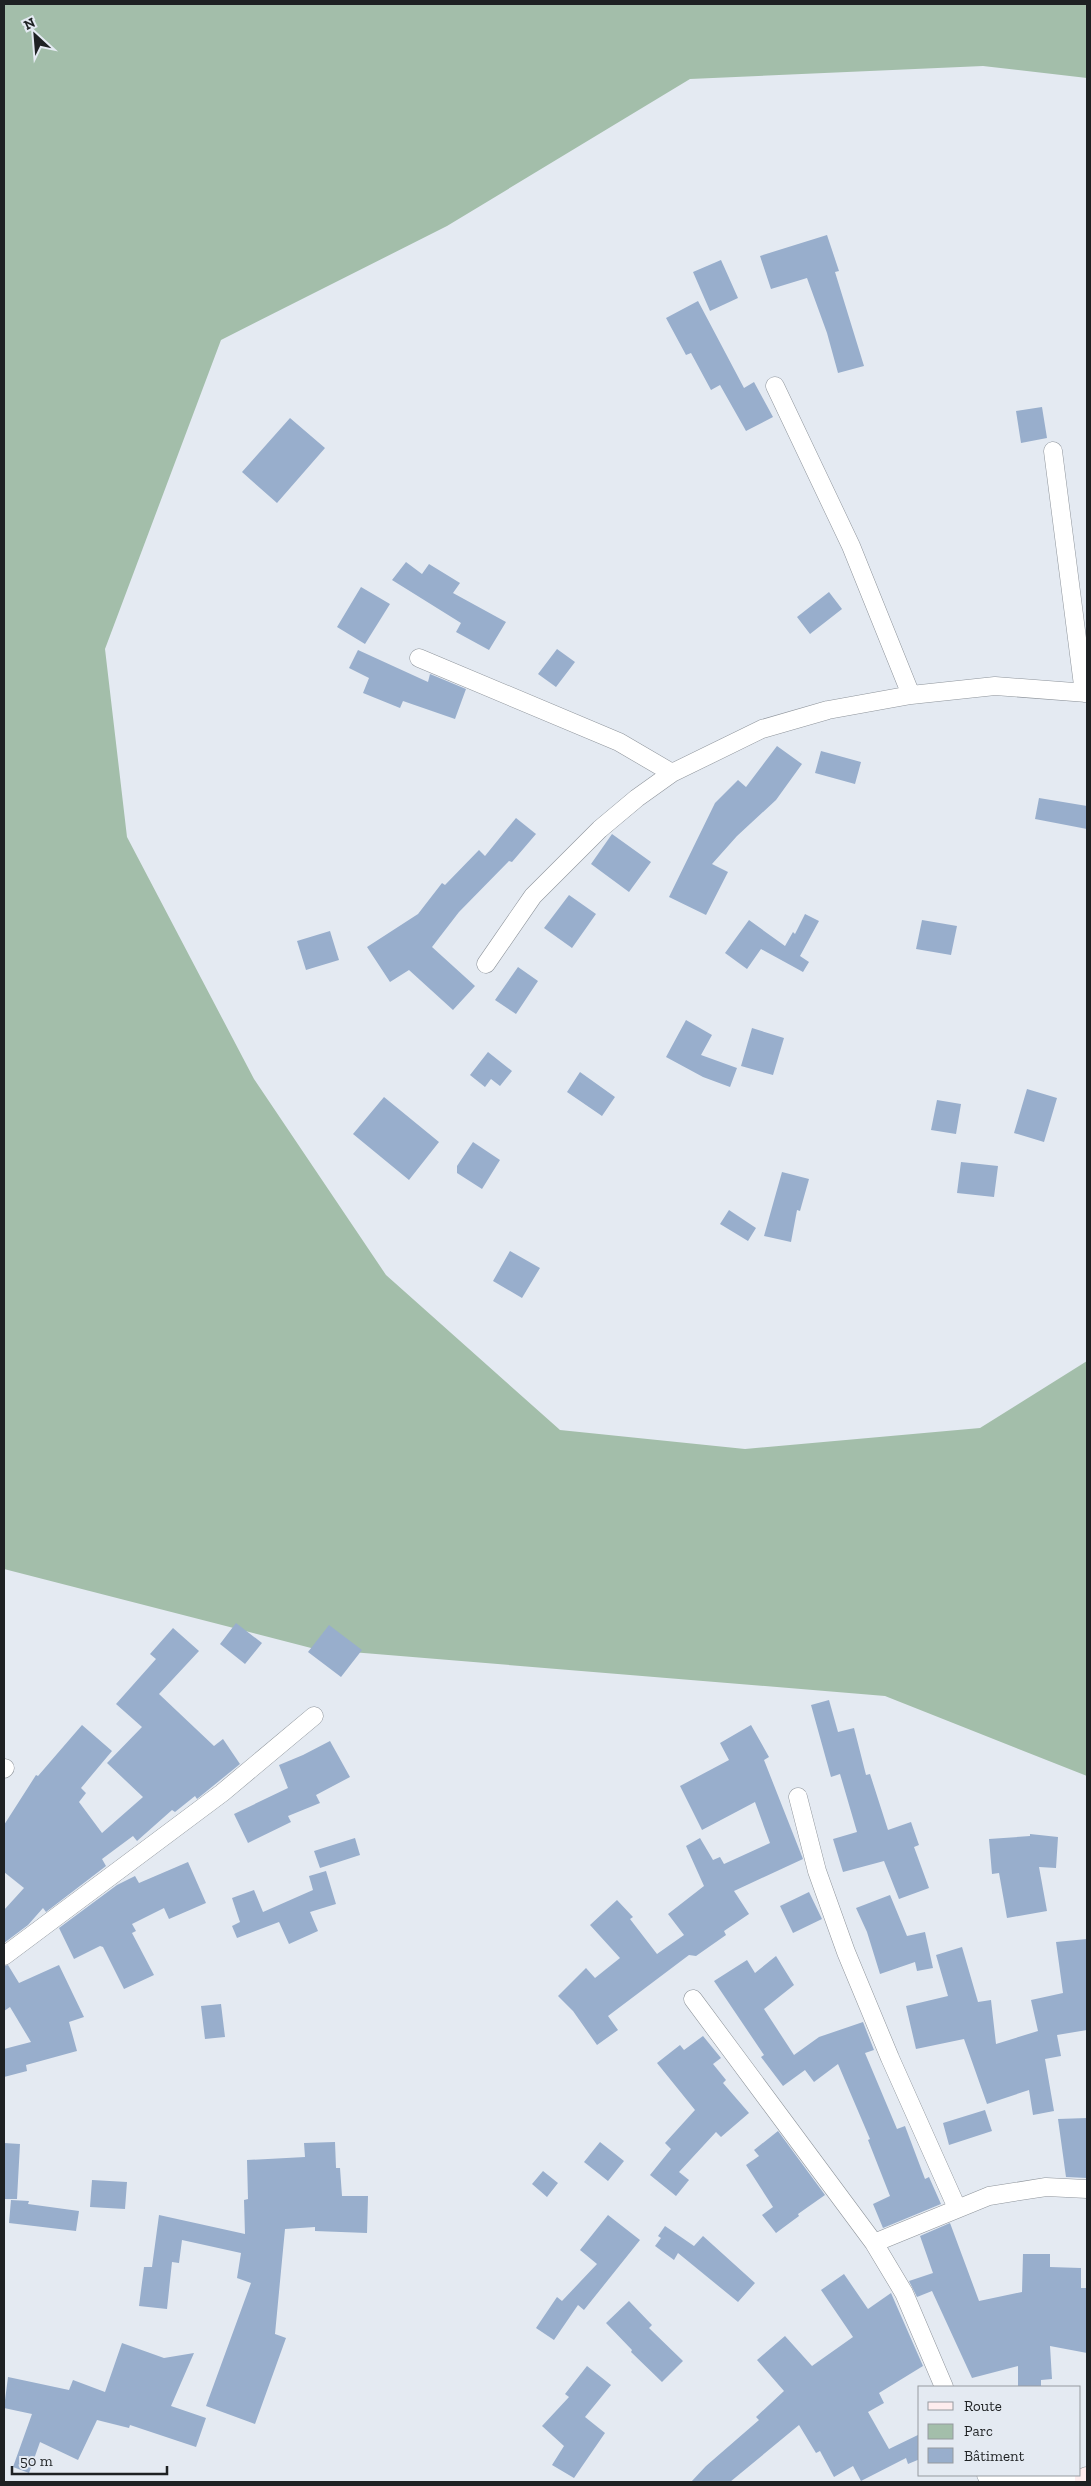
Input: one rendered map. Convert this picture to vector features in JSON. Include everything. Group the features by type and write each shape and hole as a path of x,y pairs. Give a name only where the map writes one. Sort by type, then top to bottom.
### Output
{"street":[{"path":"775,386 851,546 911,695"},
{"path":"486,964 533,896 600,829 637,798 672,773 762,728 828,710 911,695 995,686 1086,693 1053,450"},
{"path":"419,658 619,742 672,773"},
{"path":"4,1956 222,1793 314,1716"},
{"path":"798,1796 817,1871 846,1952 890,2058 957,2208"},
{"path":"693,1999 874,2243 904,2292 944,2386"},
{"path":"874,2243 989,2196 1046,2187 1087,2189"},
{"path":"1003,2476 1087,2481"}],"green space":[{"path":"4,4 1087,4 1087,78 983,66 690,79 447,226 221,340 105,649 127,837 254,1079 386,1275 560,1430 745,1449 980,1428 1087,1361 1087,1776 885,1696 315,1649 4,1569"}],"building":[{"path":"827,235 839,271 835,272 864,366 838,373 827,333 807,278 771,289 760,256"},
{"path":"721,260 738,298 710,311 693,272"},
{"path":"698,301 744,388 754,382 773,417 746,431 720,385 711,390 691,353 686,355 666,318"},
{"path":"1042,407 1047,438 1021,443 1016,411"},
{"path":"290,418 325,448 277,503 242,472"},
{"path":"406,562 422,574 429,564 460,583 453,593 506,622 489,650 456,632 461,623 392,580"},
{"path":"361,587 390,604 365,644 337,627"},
{"path":"829,592 842,609 810,634 797,617"},
{"path":"557,649 575,662 556,687 538,674"},
{"path":"358,650 428,682 430,674 466,689 455,719 403,701 400,708 363,693 369,678 349,668"},
{"path":"777,746 802,764 776,800 737,836 712,864 728,872 706,915 669,897 715,803 738,780 746,787"},
{"path":"821,751 861,762 855,784 815,773"},
{"path":"1039,798 1087,806 1087,829 1035,819"},
{"path":"516,818 536,834 512,862 509,861 459,912 432,947 475,986 453,1010 409,970 390,982 367,947 418,914 442,883 445,885 479,850 485,856"},
{"path":"612,834 651,862 629,892 591,864"},
{"path":"569,895 596,914 572,948 544,928"},
{"path":"805,914 819,921 800,956 809,962 803,972 761,949 747,969 725,953 749,920 785,946 793,932 795,934"},
{"path":"922,920 957,926 951,955 916,949"},
{"path":"330,931 339,960 306,970 297,941"},
{"path":"518,967 538,981 516,1014 495,1000"},
{"path":"686,1020 712,1035 701,1055 737,1068 730,1087 703,1077 666,1057"},
{"path":"752,1028 784,1038 773,1075 741,1066"},
{"path":"488,1052 512,1071 500,1086 491,1079 485,1087 470,1075"},
{"path":"580,1072 615,1097 602,1116 567,1092"},
{"path":"1027,1089 1057,1098 1044,1142 1014,1133"},
{"path":"384,1097 439,1142 409,1180 353,1134"},
{"path":"937,1100 961,1104 956,1134 931,1130"},
{"path":"473,1142 500,1160 482,1189 457,1173 457,1166"},
{"path":"961,1162 998,1166 994,1197 957,1193"},
{"path":"782,1172 809,1179 800,1211 797,1210 791,1242 764,1236"},
{"path":"729,1210 756,1228 748,1241 720,1224"},
{"path":"510,1251 540,1268 522,1298 493,1281"},
{"path":"236,1623 262,1643 245,1664 220,1644"},
{"path":"329,1625 362,1650 341,1677 308,1652"},
{"path":"173,1628 199,1651 159,1694 214,1746 223,1739 240,1764 197,1799 195,1796 175,1812 172,1810 137,1841 133,1836 102,1859 106,1866 46,1912 43,1908 28,1925 4,1943 4,1910 24,1888 4,1872 4,1825 36,1775 38,1776 82,1725 112,1751 81,1788 86,1793 79,1802 102,1833 143,1797 107,1763 142,1727 116,1704 156,1659 150,1654"},
{"path":"829,1700 838,1732 854,1728 866,1775 870,1774 888,1830 911,1822 919,1845 914,1847 929,1888 899,1899 884,1861 843,1872 833,1839 857,1832 840,1774 831,1777 811,1705"},
{"path":"751,1725 769,1757 764,1760 803,1859 734,1891 749,1914 724,1931 726,1935 696,1956 689,1955 608,2016 618,2030 597,2045 573,2011 558,1996 586,1968 595,1978 620,1958 590,1925 617,1900 633,1917 630,1919 657,1954 684,1935 668,1914 704,1886 686,1846 700,1838 713,1860 720,1857 724,1864 770,1843 755,1802 702,1830 680,1786 729,1760 720,1743"},
{"path":"330,1741 350,1777 316,1795 320,1803 288,1816 291,1822 248,1843 234,1814 288,1788 279,1765"},
{"path":"1030,1834 1058,1837 1056,1868 1039,1867 1047,1911 1007,1918 999,1873 992,1874 989,1839 1030,1836"},
{"path":"355,1838 360,1855 320,1868 314,1851"},
{"path":"188,1862 206,1903 169,1919 164,1908 132,1924 136,1931 132,1933 154,1975 124,1989 103,1947 100,1946 74,1959 59,1928 117,1885 135,1876 139,1883"},
{"path":"326,1871 336,1904 310,1912 318,1931 289,1944 279,1922 237,1938 232,1926 240,1922 232,1898 254,1890 263,1912 313,1890 309,1876"},
{"path":"809,1892 822,1919 793,1933 780,1906"},
{"path":"890,1895 907,1936 925,1932 933,1968 917,1971 915,1962 880,1974 867,1932 856,1908"},
{"path":"1087,1939 1087,2030 1057,2035 1061,2056 1045,2059 1054,2111 1033,2115 1029,2090 987,2104 964,2039 916,2049 906,2006 948,1996 936,1955 962,1947 978,2002 991,2000 996,2044 1038,2031 1031,2000 1063,1993 1056,1942"},
{"path":"776,1956 794,1985 764,2009 794,2055 819,2037 863,2022 874,2050 865,2053 897,2129 905,2126 925,2179 929,2177 941,2204 883,2228 873,2204 890,2196 868,2140 870,2139 838,2064 814,2082 805,2070 783,2086 761,2057 764,2055 714,1981 747,1960 755,1973"},
{"path":"8,1965 19,1983 59,1965 84,2017 69,2022 77,2051 26,2065 27,2071 4,2077 4,2049 31,2042 10,2007 4,2011 4,1966"},
{"path":"221,2004 225,2037 205,2039 201,2006"},
{"path":"703,2036 721,2058 713,2064 726,2080 723,2083 749,2113 721,2137 716,2132 679,2172 689,2180 676,2196 650,2175 671,2149 665,2143 695,2110 657,2063 680,2045 684,2050"},
{"path":"985,2110 992,2131 949,2145 943,2123"},
{"path":"1087,2118 1087,2178 1066,2177 1058,2119"},
{"path":"778,2131 825,2195 798,2214 799,2216 776,2233 762,2215 773,2207 746,2165 759,2156 754,2150"},
{"path":"335,2142 336,2168 340,2168 342,2196 368,2196 367,2233 315,2231 315,2227 285,2229 275,2334 286,2338 255,2424 206,2406 251,2283 237,2278 241,2253 182,2240 179,2263 172,2262 167,2309 139,2306 144,2267 152,2267 159,2215 245,2234 244,2200 248,2199 247,2160 305,2157 304,2143"},
{"path":"600,2142 624,2161 608,2181 584,2162"},
{"path":"4,2143 20,2144 17,2199 4,2199"},
{"path":"543,2171 558,2183 547,2197 532,2184"},
{"path":"92,2180 127,2182 125,2209 90,2207"},
{"path":"11,2200 29,2201 28,2204 79,2211 76,2231 9,2223"},
{"path":"608,2215 640,2240 584,2310 578,2305 554,2340 536,2328 557,2297 562,2301 597,2264 580,2250"},
{"path":"950,2223 979,2301 1022,2292 1023,2254 1050,2254 1050,2267 1081,2268 1081,2288 1087,2288 1087,2353 1050,2346 1052,2379 1041,2380 1041,2386 1018,2386 1018,2366 972,2378 932,2291 917,2297 909,2281 933,2273 920,2236"},
{"path":"665,2226 694,2246 703,2236 755,2283 738,2302 678,2253 674,2260 655,2246 661,2238 658,2236"},
{"path":"844,2274 868,2309 891,2293 923,2366 879,2393 884,2403 868,2412 889,2449 918,2435 918,2460 908,2464 906,2458 861,2481 853,2466 834,2477 820,2451 816,2453 799,2425 730,2482 691,2482 706,2466 759,2420 756,2417 784,2391 757,2360 785,2336 812,2366 853,2337 821,2290"},
{"path":"629,2301 652,2325 649,2328 683,2361 662,2382 631,2352 632,2350 606,2323"},
{"path":"122,2343 164,2358 194,2353 171,2406 206,2418 196,2447 130,2425 129,2428 97,2420 78,2460 40,2442 29,2473 13,2467 32,2414 4,2408 8,2377 69,2390 73,2380 105,2392"},
{"path":"587,2366 611,2385 585,2417 605,2433 574,2478 552,2465 564,2446 542,2426 569,2397 565,2394"}]}
